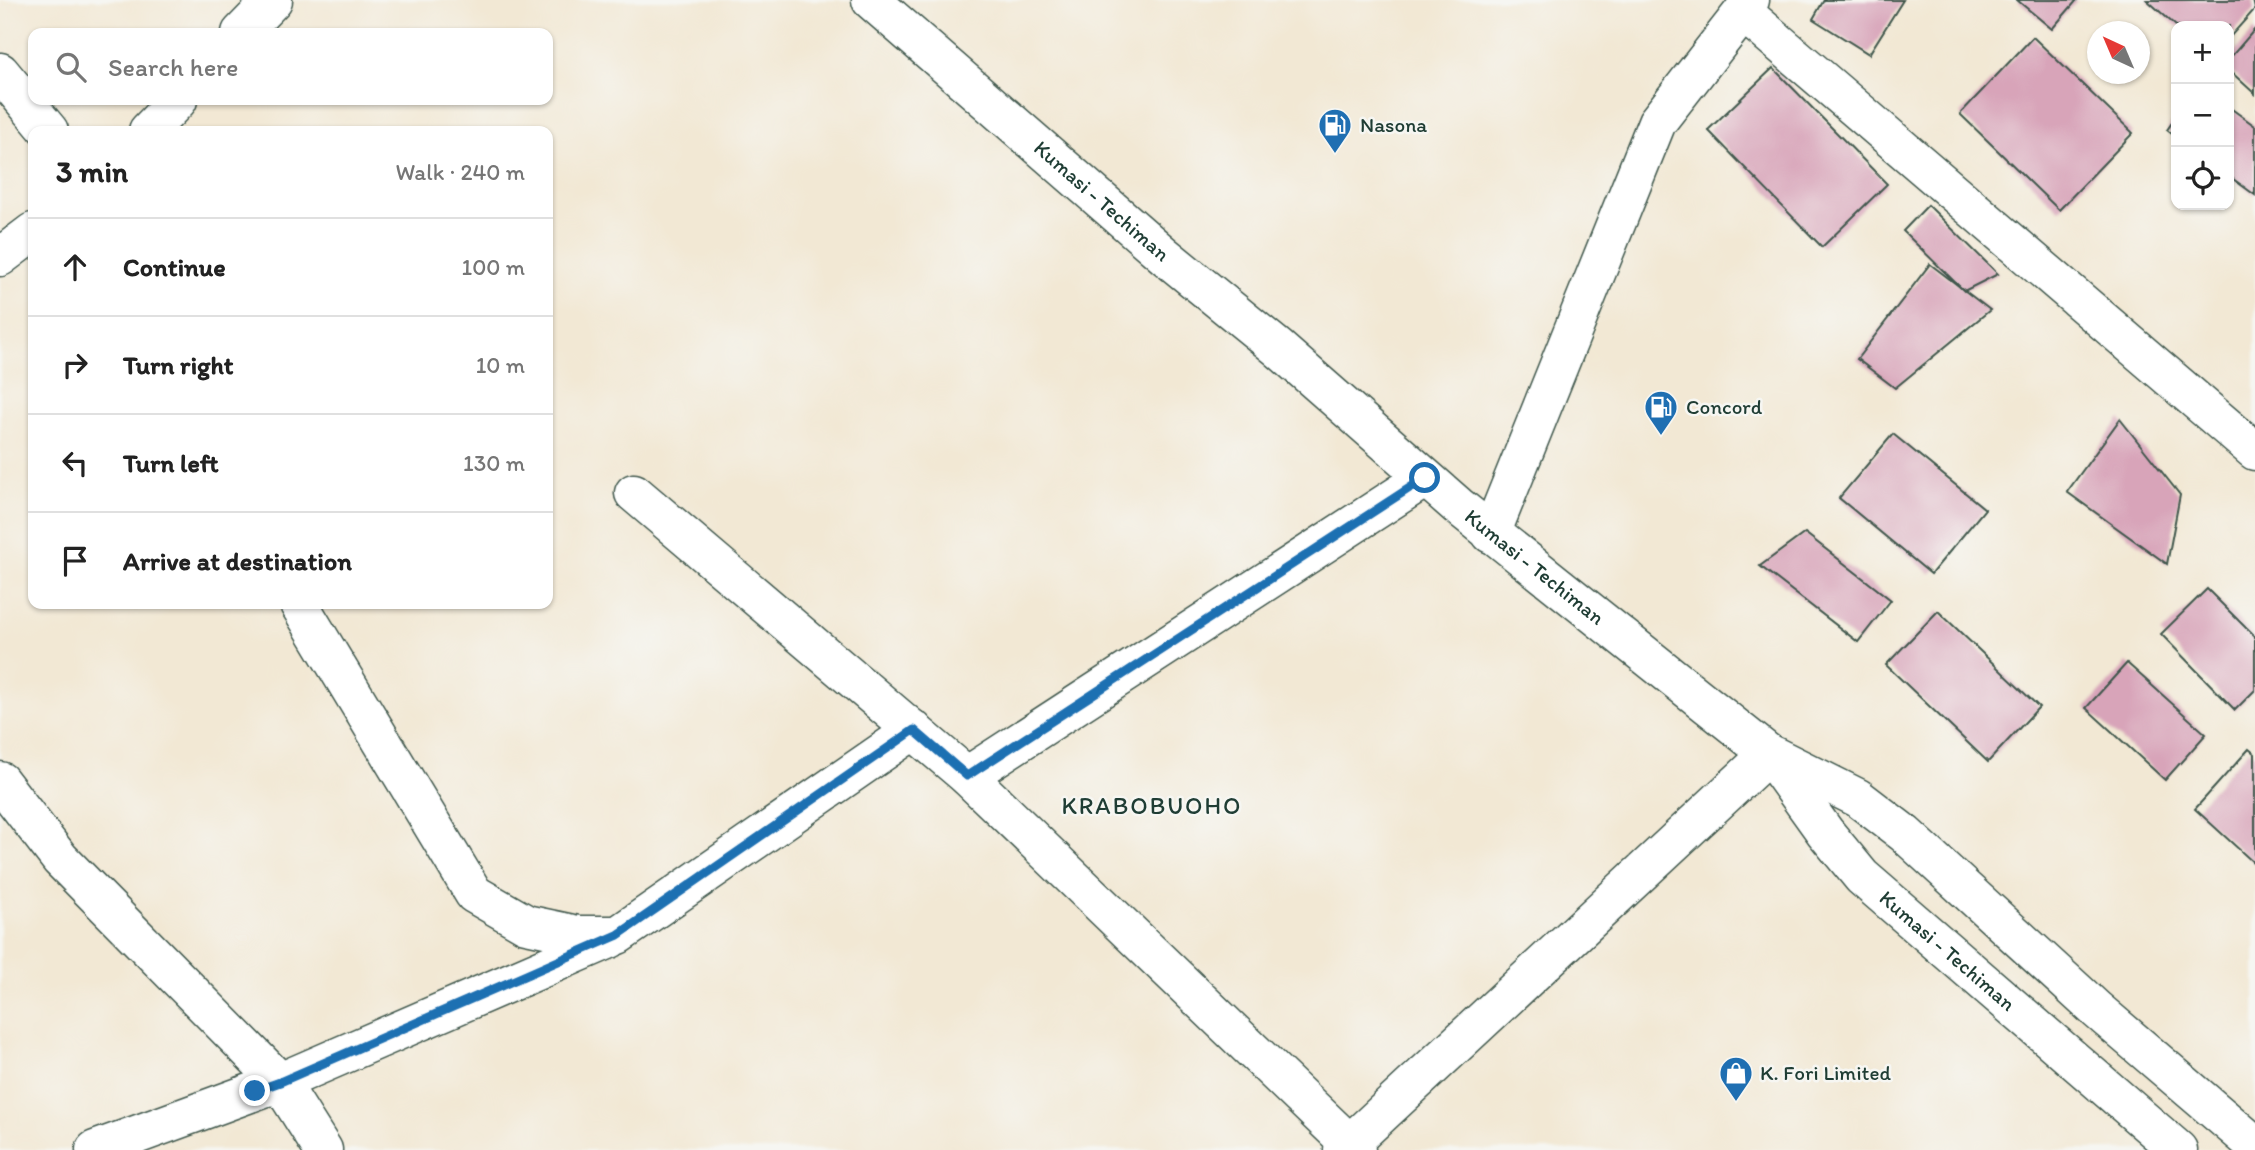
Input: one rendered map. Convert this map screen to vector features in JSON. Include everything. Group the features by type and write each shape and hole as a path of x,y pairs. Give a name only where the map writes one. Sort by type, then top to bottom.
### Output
{"main road":[{"path":"246,28 273,0"},
{"name":"Kumasi - Techiman","path":"872,0 1165,256 1278,348 1491,534 1769,754 1825,832 1862,877 2178,1150"},
{"path":"1491,534 1657,122 1747,6 2255,451"},
{"path":"0,72 45,126"},
{"path":"153,126 173,105"},
{"path":"0,257 28,236"},
{"path":"967,776 1425,478"},
{"path":"634,493 967,776 1350,1148 1769,754 1858,798 1905,834 2097,1010 2255,1145"},
{"path":"302,609 474,894 526,924 578,935 618,935"},
{"path":"95,1150 280,1082 618,935 914,730"},
{"path":"0,781 60,859 280,1082 323,1150"}],"building":[{"path":"1824,0 1903,0 1869,54 1813,19"},
{"path":"2017,0 2077,0 2052,29"},
{"path":"2147,0 2253,0 2255,9 2234,32 2234,21 2171,22"},
{"path":"2255,29 2255,94 2234,75 2234,53"},
{"path":"2033,37 2133,133 2059,210 1960,114"},
{"path":"1773,68 1887,184 1822,247 1708,130"},
{"path":"2234,111 2255,126 2255,195 2234,180"},
{"path":"1928,205 1998,274 1964,291 1903,231"},
{"path":"1930,264 1990,310 1895,388 1857,359"},
{"path":"2120,419 2180,495 2167,564 2067,492"},
{"path":"1893,434 1985,509 1931,574 1839,498"},
{"path":"1805,533 1891,600 1858,642 1760,566"},
{"path":"2207,589 2255,637 2255,690 2235,710 2161,634"},
{"path":"1938,611 2039,707 1988,762 1886,665"},
{"path":"2127,663 2206,734 2165,780 2086,708"},
{"path":"2249,749 2255,754 2255,864 2195,809"}],"place":[{"name":"Nasona","path":"1335,155"},
{"name":"Concord","path":"1661,437"},
{"name":"K. Fori Limited","path":"1736,1103"}],"district":[{"name":"KRABOBUOHO","path":"1152,806"}],"route":[{"path":"255,1091 618,935 914,730 967,776 1425,478"}]}
